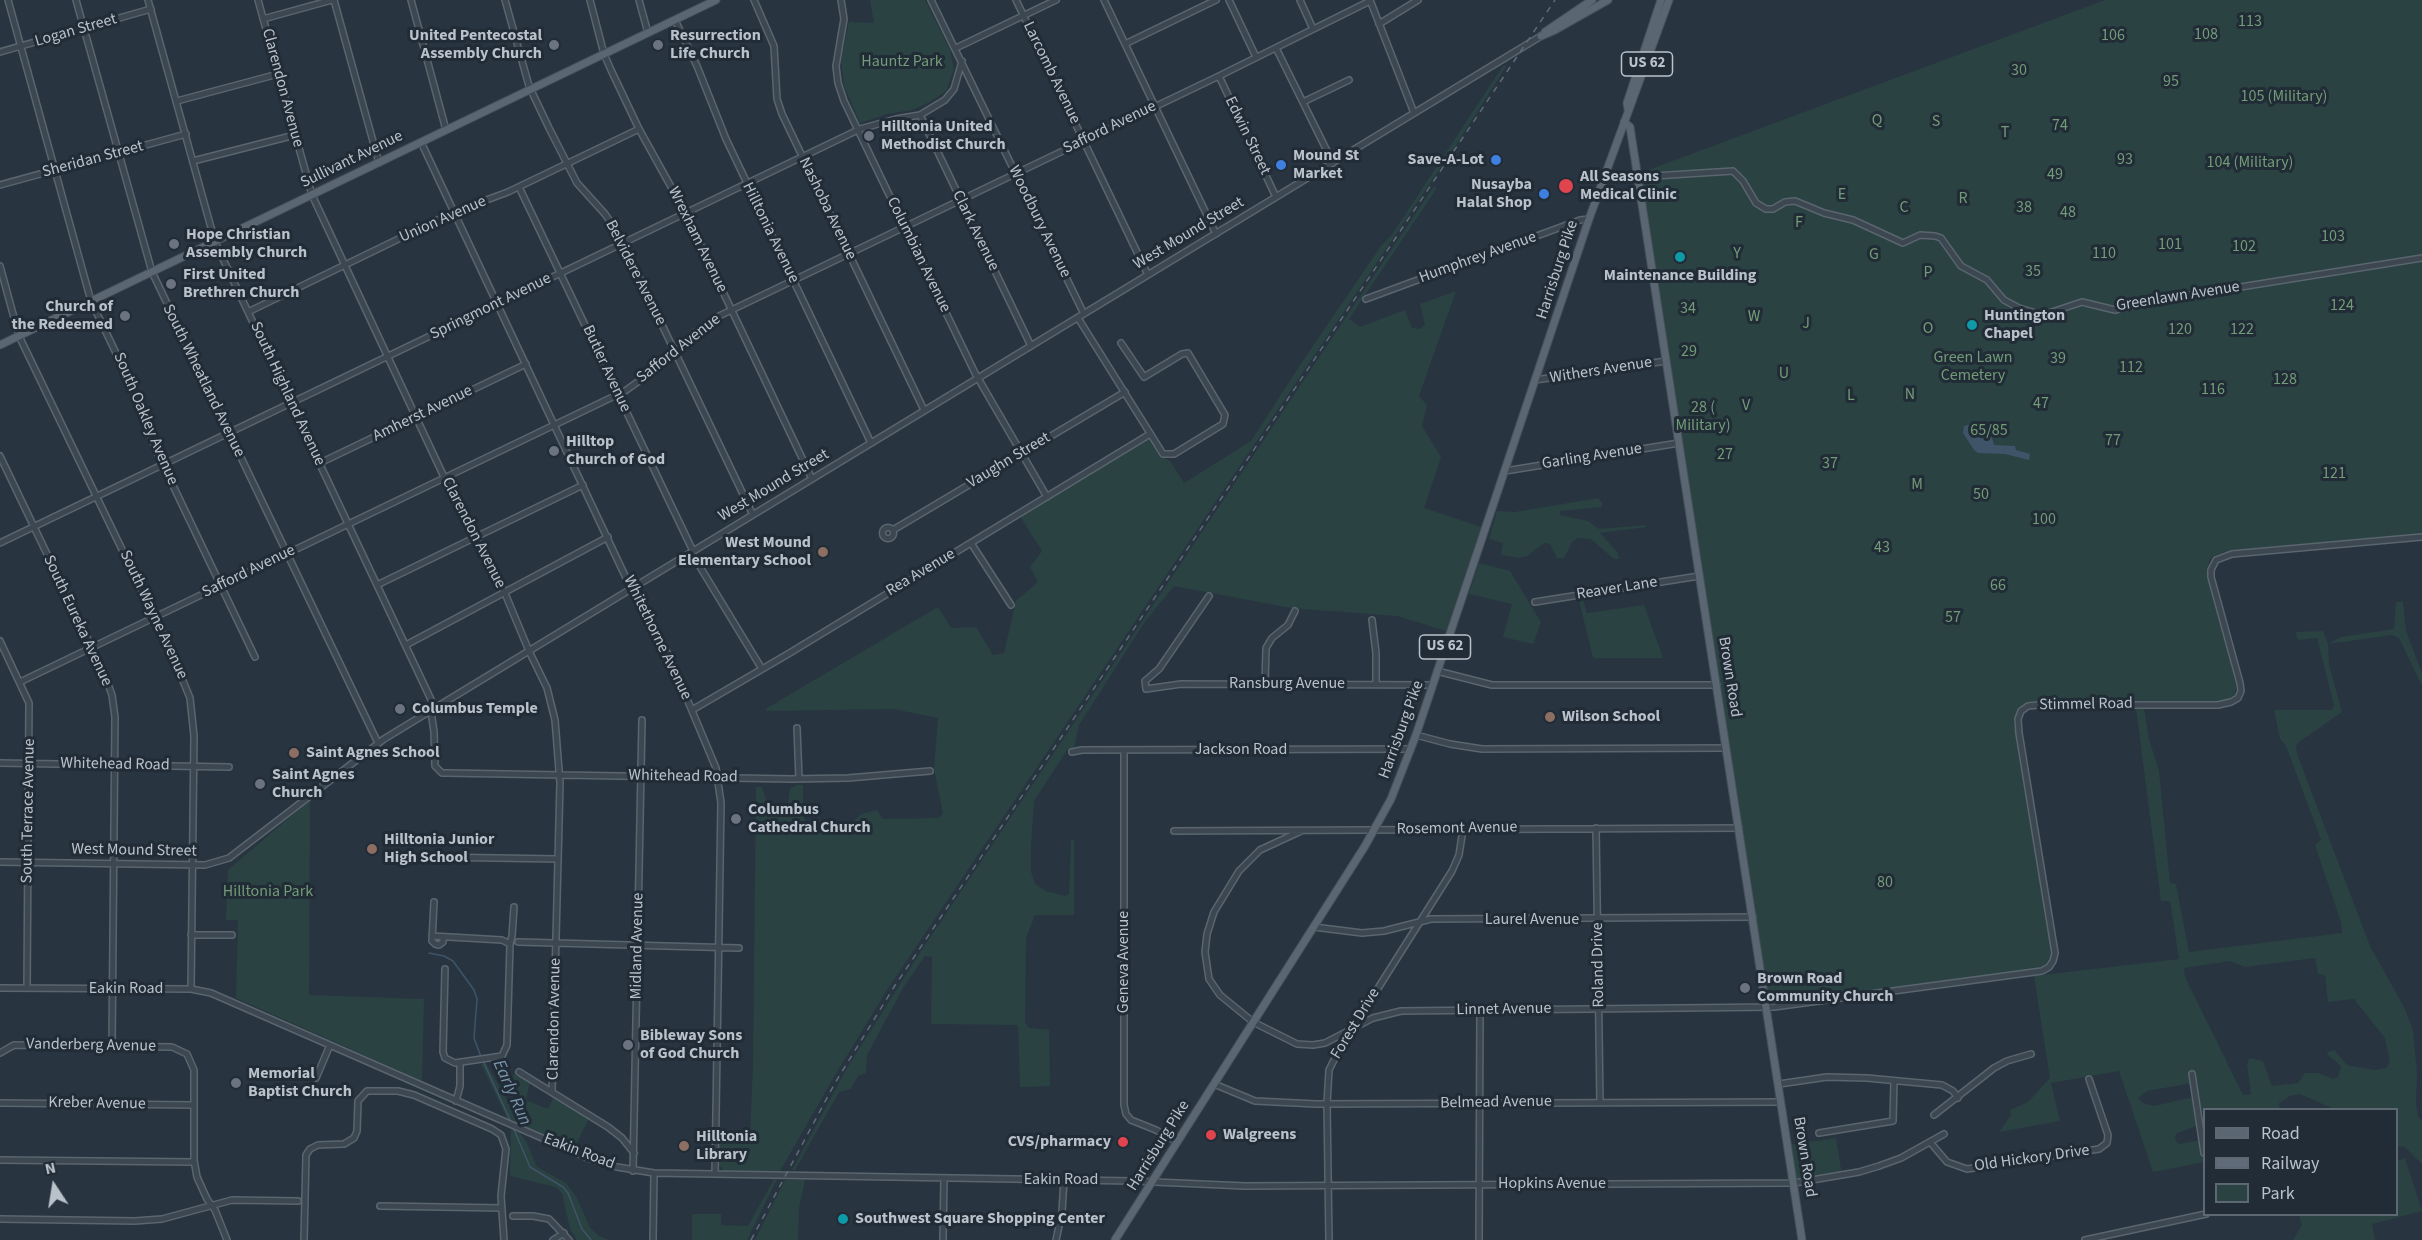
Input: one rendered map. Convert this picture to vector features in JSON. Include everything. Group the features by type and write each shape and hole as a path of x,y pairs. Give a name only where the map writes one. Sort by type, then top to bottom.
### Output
{"main road":[{"name":"Sullivant Avenue","path":"0,345 716,0"},
{"name":"West Mound Street","path":"1541,36 1592,0"},
{"name":"West Mound Street","path":"1541,36 1556,30 1608,0"},
{"name":"Harrisburg Pike","path":"1628,109 1627,103 1661,0"},
{"name":"Harrisburg Pike","path":"1115,1240 1375,830 1416,735 1589,219 1669,0"},
{"name":"Brown Road","path":"1624,122 1630,127 1638,177 1802,1240"}],"street":[{"name":"South Oakley Avenue","path":"8,0 91,301 140,403 163,464 255,657"},
{"name":"South Wheatland Avenue","path":"76,0 152,272 378,743"},
{"name":"South Highland Avenue","path":"148,0 215,242 406,645 433,709 434,762 438,770"},
{"name":"Clarendon Avenue","path":"258,0 312,195 444,478 504,593 552,704 560,775 552,1092"},
{"path":"263,18 333,0 379,163"},
{"path":"411,0 446,130"},
{"name":"Belvidere Avenue","path":"506,0 530,90 567,165 584,193 605,214 623,243 753,515"},
{"name":"Wrexham Avenue","path":"590,0 604,54 639,129 686,213 812,478"},
{"path":"639,0 648,33"},
{"name":"Nashoba Avenue","path":"754,0 774,46 777,99 782,114 924,410"},
{"name":"Columbian Avenue","path":"841,0 844,19 836,66 838,83 904,227 978,378 1047,497"},
{"name":"Woodbury Avenue","path":"931,0 1016,173 1081,316 1160,451 1168,456 1220,426 1225,418 1186,352 1144,377 1121,343"},
{"name":"Larcomb Avenue","path":"1016,0 1148,275"},
{"path":"956,48 1056,0"},
{"path":"1104,0 1216,234"},
{"path":"1125,44 1216,0"},
{"path":"1229,0 1256,57"},
{"path":"1300,0 1314,28"},
{"path":"1370,0 1414,113"},
{"name":"Safford Avenue","path":"20,682 618,394 641,380 702,327 731,310 1219,76 1370,0"},
{"path":"1379,24 1418,0"},
{"name":"Logan Street","path":"0,52 151,9"},
{"name":"Hilltonia Avenue","path":"675,20 698,66 726,139 747,185 871,443"},
{"name":"West Mound Street","path":"0,862 192,865 219,862 236,854 378,743 1541,36"},
{"path":"1276,48 1333,163"},
{"name":"Springmont Avenue","path":"0,543 858,130 920,115 945,100 954,89 962,61"},
{"path":"177,101 278,74"},
{"name":"Edwin Street","path":"1219,76 1276,197"},
{"path":"1303,102 1350,80"},
{"name":"Clark Avenue","path":"920,115 1031,346"},
{"name":"Union Avenue","path":"248,312 454,212 519,187 639,129"},
{"name":"Sheridan Street","path":"0,185 186,134"},
{"path":"193,161 295,135"},
{"name":"Whitethorne Avenue","path":"421,142 632,588 669,656 711,754 718,777 722,803 715,1174"},
{"name":"Greenlawn Avenue","path":"1638,177 1733,171 1743,181 1756,203 1766,209 1773,209 1785,202 1796,201 1824,213 1853,220 1903,243 1920,235 1941,238 1961,266 1987,280 2004,300 2019,308 2039,314 2082,302 2115,310 2157,300 2422,258"},
{"name":"Butler Avenue","path":"519,187 692,552 762,669"},
{"name":"Humphrey Avenue","path":"1366,299 1580,220 1589,219"},
{"name":"South Wayne Avenue","path":"0,266 19,336 184,679 190,698 194,726 190,989"},
{"name":"Withers Avenue","path":"1535,380 1666,361"},
{"name":"Amherst Avenue","path":"320,463 526,364"},
{"name":"Vaughn Street","path":"893,530 1125,392"},
{"name":"Rea Avenue","path":"692,710 1150,434"},
{"name":"Garling Avenue","path":"1506,471 1679,443"},
{"name":"South Eureka Avenue","path":"0,456 112,695 115,717 112,1046"},
{"path":"377,585 584,485"},
{"path":"406,645 608,537"},
{"name":"Stimmel Road","path":"1767,1007 2042,971 2049,968 2054,961 2055,953 2019,733 2018,718 2021,711 2028,706 2038,705 2218,705 2231,702 2238,698 2241,691 2211,577 2211,570 2216,560 2232,554 2422,537"},
{"path":"970,543 1011,605"},
{"name":"Reaver Lane","path":"1535,602 1700,576"},
{"path":"1167,685 1158,675 1159,669 1209,596"},
{"path":"1265,684 1266,648 1272,638 1288,625 1295,610"},
{"path":"1372,620 1376,653 1376,684"},
{"name":"South Terrace Avenue","path":"0,640 29,703 27,988"},
{"name":"Ransburg Avenue","path":"1159,669 1145,681 1144,687 1151,690 1167,685 1432,685"},
{"path":"1437,671 1492,685 1717,685"},
{"name":"Midland Avenue","path":"633,1170 642,720"},
{"path":"797,728 799,779"},
{"path":"1416,735 1482,749 1726,748"},
{"name":"Jackson Road","path":"1072,752 1411,749"},
{"name":"Geneva Avenue","path":"1124,750 1124,1105 1131,1120 1177,1142"},
{"name":"Whitehead Road","path":"0,763 229,766"},
{"name":"Whitehead Road","path":"438,770 447,773 799,779 848,778 930,771"},
{"name":"Roland Drive","path":"1596,828 1600,1102"},
{"name":"Rosemont Avenue","path":"1174,831 1739,828"},
{"name":"Forest Drive","path":"1329,1240 1327,1104 1329,1070 1336,1055 1452,871 1459,855 1463,829"},
{"name":"Linnet Avenue","path":"1301,831 1269,844 1247,860 1221,899 1207,934 1205,952 1211,984 1225,999 1253,1022 1290,1041 1304,1045 1325,1043 1373,1018 1401,1011 1767,1007"},
{"path":"434,857 558,859"},
{"path":"434,902 432,936 502,940 510,944"},
{"path":"445,969 443,1052 445,1058 460,1062 502,1056 506,1051 510,944 513,936 514,908"},
{"name":"Laurel Avenue","path":"1314,927 1362,933 1431,919 1598,920 1753,917"},
{"path":"191,935 232,935"},
{"path":"518,942 739,948"},
{"name":"Eakin Road","path":"0,988 190,989 224,998 590,1159 633,1170 654,1173 1151,1182"},
{"path":"1479,1240 1480,1010"},
{"name":"Vanderberg Avenue","path":"0,1052 14,1045 172,1047 183,1051 190,1059 194,1070 194,1105"},
{"path":"316,1078 330,1045"},
{"path":"1934,1115 1994,1068 2007,1061 2031,1054"},
{"path":"456,1101 459,1090 460,1062"},
{"path":"519,1072 614,1131 634,1153"},
{"path":"2192,1074 2203,1141"},
{"path":"1779,1084 1827,1077 1894,1081 1942,1085 1958,1098"},
{"name":"Old Hickory Drive","path":"1930,1142 1947,1162 1967,1168 2099,1149 2107,1143 2108,1136 2089,1079"},
{"path":"1819,1133 1893,1121 1894,1081"},
{"name":"Belmead Avenue","path":"1214,1083 1255,1101 1327,1104 1781,1102"},
{"path":"304,1240 306,1155 310,1149 318,1145 344,1144 354,1138 357,1131 358,1101 367,1091 398,1091 414,1095 492,1128 501,1135 506,1149 501,1196 504,1240"},
{"name":"Kreber Avenue","path":"0,1103 194,1105"},
{"path":"194,1105 194,1162 201,1188 212,1205 227,1240"},
{"name":"Hopkins Avenue","path":"1151,1182 1205,1186 1794,1183 1859,1172 1901,1158 1944,1134"},
{"path":"0,1160 194,1162"},
{"path":"653,1240 654,1173"},
{"path":"943,1240 944,1179"},
{"path":"1056,1240 1062,1212 1064,1180"},
{"path":"0,1219 135,1221 162,1219 232,1200 298,1201"},
{"path":"380,1206 502,1208"},
{"path":"513,1216 549,1219 569,1240"},
{"path":"2085,1240 2203,1216"},
{"path":"553,1240 564,1233"}],"green space":[{"name":"Hauntz Park","path":"870,0 925,0 950,50 954,69 946,91 930,102 912,110 887,114 860,123 844,86 841,61 849,22 874,23"},
{"name":"Green Lawn Cemetery","path":"2105,0 2422,0 2422,535 2224,552 2212,557 2209,561 2208,572 2237,681 2235,694 2226,701 2038,702 2026,703 2017,710 2014,723 2051,940 2051,957 2044,966 2034,970 1773,1004 1768,996 1647,217 1643,172"},
{"path":"1507,65 1458,142 887,990 780,1171 723,1170 719,1165 720,1138 750,1139 756,787 762,787 771,815 779,816 787,810 790,789 803,785 803,816 810,828 847,828 861,814 877,810 883,819 939,818 943,814 934,769 938,718 893,709 766,711 767,708 938,607 951,628 976,627 993,655 1004,653 1016,601 1038,582 1030,567 1042,551 1020,516 1149,439 1159,455 1170,461 1184,483 1251,441 1381,246 1391,236 1503,66"},
{"path":"1434,186 1437,188 1349,319 1360,327 1405,310 1412,328 1420,329 1425,325 1420,304 1456,291 1419,396 1427,405 1422,426 1441,457 1424,508 1481,527 1446,631 1397,616 1291,608 1174,586 1144,623 1079,725 1074,748 1067,750 1034,801 1031,872 1035,884 1046,891 1065,896 1069,894 1071,840 1074,840 1074,915 1035,915 1026,938 1025,1022 1029,1028 1049,1030 1050,1086 1020,1087 1018,1025 931,1024 932,957 925,956 903,988 867,1055 866,1073 858,1076 851,1089 839,1092 795,1170 792,1170 847,1068 923,948"},
{"path":"1598,498 1602,507 1560,511 1560,515 1588,521 1599,529 1645,525 1646,527 1600,533 1618,553 1619,559 1614,559 1591,539 1578,538 1572,542 1564,558 1557,558 1550,544 1544,543 1527,556 1519,558 1501,555 1503,543 1489,539 1497,511 1515,512"},
{"path":"1479,563 1510,571 1541,622 1533,644 1503,637 1512,604 1469,594"},
{"path":"1579,600 1583,600 1587,613 1644,605 1663,658 1593,658"},
{"path":"2396,602 2403,602 2406,631 2422,673 2422,686 2399,638 2392,635 2328,644 2341,637 2394,629"},
{"path":"2323,631 2328,644 2329,665 2342,712 2299,742 2296,746 2297,754 2370,946 2404,1007 2413,1030 2417,1073 2416,1104 2418,1117 2422,1121 2422,1164 2405,1147 2398,1146 2398,1108 2332,1108 2300,1094 2290,1096 2279,1103 2280,1108 2203,1108 2202,1115 2194,1071 2190,1072 2192,1083 2147,1091 2138,1098 2143,1103 2154,1106 2194,1097 2199,1125 2177,1133 2175,1138 2180,1144 2200,1140 2203,1162 2153,1172 2119,1071 2051,1083 2060,1121 1999,1132 2011,1115 2010,1110 2028,1102 2050,1078 2034,976 2179,959 2170,901 2161,901 2136,708 2144,708 2149,739 2159,771 2170,883 2176,884 2189,952 2342,933 2341,922 2315,845 2321,840 2286,746 2280,739 2274,710 2332,710 2334,705 2317,638 2298,640 2295,632","holes":["2315,958 2318,974 2325,975 2328,1002 2354,999 2385,1038 2390,1062 2386,1068 2374,1070 2347,1065 2334,1050 2326,1053 2341,1066 2338,1077 2333,1079 2318,1073 2305,1073 2298,1083 2272,1086 2263,1061 2249,1058 2247,1065 2251,1094 2243,1095 2185,977 2184,968 2230,961 2245,967"]},
{"name":"Hilltonia Park","path":"310,800 309,995 424,999 422,1081 236,998 238,920 226,920 228,870"},
{"path":"486,1063 510,1105 513,1074 530,1081 526,1100 548,1109 554,1096 589,1118 574,1149 507,1118 481,1064"},
{"path":"511,1129 520,1133 527,1143 537,1167 566,1183 577,1198 590,1228 599,1236 609,1240 577,1240 570,1229 562,1193 556,1187 510,1176"},
{"path":"1836,1138 1842,1175 1795,1182 1788,1145"},
{"path":"2405,1158 2422,1211 2372,1224 2375,1240 2293,1240 2302,1225 2299,1216 2398,1216 2398,1161"},
{"path":"774,1179 777,1179 747,1240 692,1240 692,1214 721,1214 721,1225 748,1226"},
{"path":"785,1180 805,1180 799,1208 798,1240 755,1240"}],"water":[{"path":"1982,422 1989,428 1994,445 2015,446 2016,450 2030,454 2029,460 2005,454 1978,453 1974,450 1963,433 1964,426 1971,424 1976,426"}],"waterway":[{"name":"Early Run","path":"429,953 444,956 453,961 474,990 477,999 474,1038 481,1057"},
{"name":"Early Run","path":"483,1061 511,1122"},
{"name":"Early Run","path":"513,1127 530,1167 563,1187 568,1193 582,1229 591,1240"}],"railway":[{"path":"751,1240 835,1083 894,987 1555,0"}],"place":[{"name":"United Pentecostal Assembly Church","path":"554,45"},
{"name":"Resurrection Life Church","path":"658,45"},
{"name":"Hilltonia United Methodist Church","path":"869,136"},
{"name":"Save-A-Lot","path":"1496,160"},
{"name":"Mound St Market","path":"1281,165"},
{"name":"All Seasons Medical Clinic","path":"1566,186"},
{"name":"Nusayba Halal Shop","path":"1544,194"},
{"name":"Hope Christian Assembly Church","path":"174,244"},
{"name":"Maintenance Building","path":"1680,257"},
{"name":"First United Brethren Church","path":"171,284"},
{"name":"Church of the Redeemed","path":"125,316"},
{"name":"Huntington Chapel","path":"1972,325"},
{"name":"Hilltop Church of God","path":"554,451"},
{"name":"West Mound Elementary School","path":"823,552"},
{"name":"Columbus Temple","path":"400,709"},
{"name":"Wilson School","path":"1550,717"},
{"name":"Saint Agnes School","path":"294,753"},
{"name":"Saint Agnes Church","path":"260,784"},
{"name":"Columbus Cathedral Church","path":"736,819"},
{"name":"Hilltonia Junior High School","path":"372,849"},
{"name":"Brown Road Community Church","path":"1745,988"},
{"name":"Bibleway Sons of God Church","path":"628,1045"},
{"name":"Memorial Baptist Church","path":"236,1083"},
{"name":"Walgreens","path":"1211,1135"},
{"name":"CVS/pharmacy","path":"1123,1142"},
{"name":"Hilltonia Library","path":"684,1146"},
{"name":"Southwest Square Shopping Center","path":"843,1219"}],"park label":[{"name":"113","path":"2250,22"},
{"name":"108","path":"2206,35"},
{"name":"106","path":"2113,36"},
{"name":"30","path":"2019,71"},
{"name":"95","path":"2171,82"},
{"name":"105 (Military)","path":"2284,97"},
{"name":"Q","path":"1877,121"},
{"name":"S","path":"1936,122"},
{"name":"74","path":"2060,126"},
{"name":"T","path":"2005,133"},
{"name":"93","path":"2125,160"},
{"name":"104 (Military)","path":"2250,163"},
{"name":"49","path":"2055,175"},
{"name":"E","path":"1842,195"},
{"name":"R","path":"1963,199"},
{"name":"C","path":"1904,208"},
{"name":"38","path":"2024,208"},
{"name":"48","path":"2068,213"},
{"name":"F","path":"1799,223"},
{"name":"103","path":"2333,237"},
{"name":"101","path":"2170,245"},
{"name":"102","path":"2244,247"},
{"name":"Y","path":"1737,254"},
{"name":"110","path":"2104,254"},
{"name":"G","path":"1874,255"},
{"name":"35","path":"2033,272"},
{"name":"P","path":"1928,273"},
{"name":"124","path":"2342,306"},
{"name":"34","path":"1688,309"},
{"name":"W","path":"1754,317"},
{"name":"J","path":"1806,324"},
{"name":"O","path":"1928,329"},
{"name":"120","path":"2180,330"},
{"name":"122","path":"2242,330"},
{"name":"29","path":"1689,352"},
{"name":"39","path":"2058,359"},
{"name":"112","path":"2131,368"},
{"name":"U","path":"1784,374"},
{"name":"128","path":"2285,380"},
{"name":"116","path":"2213,390"},
{"name":"N","path":"1910,395"},
{"name":"L","path":"1851,396"},
{"name":"47","path":"2041,404"},
{"name":"V","path":"1746,406"},
{"name":"28 ( Military)","path":"1703,417"},
{"name":"65/85","path":"1989,431"},
{"name":"77","path":"2113,441"},
{"name":"27","path":"1725,455"},
{"name":"37","path":"1830,464"},
{"name":"121","path":"2334,474"},
{"name":"M","path":"1917,485"},
{"name":"50","path":"1981,495"},
{"name":"100","path":"2044,520"},
{"name":"43","path":"1882,548"},
{"name":"66","path":"1998,586"},
{"name":"57","path":"1953,618"},
{"name":"80","path":"1885,883"}]}
